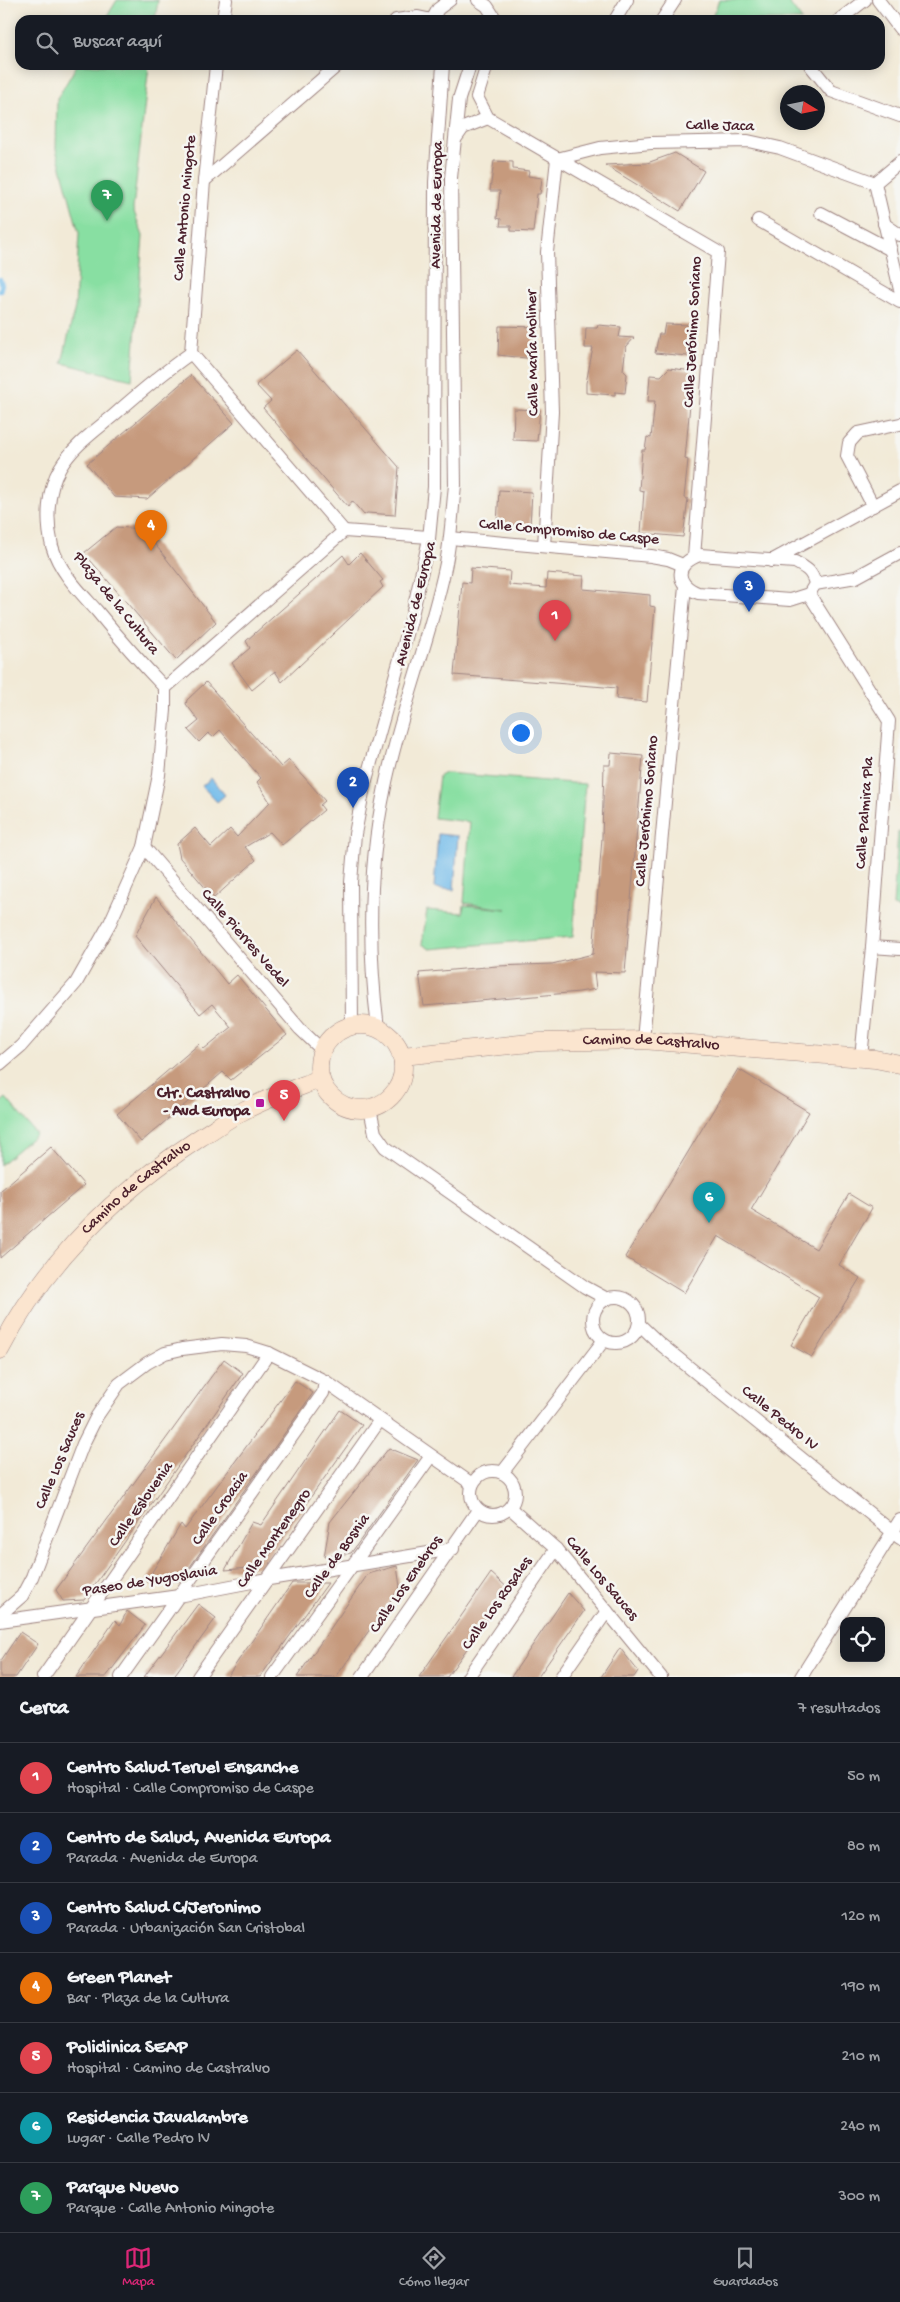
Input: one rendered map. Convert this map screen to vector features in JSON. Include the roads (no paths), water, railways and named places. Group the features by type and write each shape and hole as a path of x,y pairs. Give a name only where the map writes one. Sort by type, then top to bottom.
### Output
{"street":[{"path":"224,15 226,0"},
{"path":"435,15 438,9 450,0"},
{"path":"618,15 627,0"},
{"path":"665,15 675,0"},
{"path":"846,15 865,0"},
{"path":"878,0 900,29"},
{"path":"485,2 493,15"},
{"name":"Calle Antonio Mingote","path":"191,353 204,181 215,70"},
{"path":"204,181 332,70"},
{"name":"Avenida de Europa","path":"352,1025 351,882 355,834 364,787 424,569 434,487 435,182 443,70"},
{"name":"Avenida de Europa","path":"378,1028 372,955 376,833 385,786 434,610 450,538 455,485 451,178 459,99 468,70"},
{"path":"455,139 463,128 488,118 477,97 485,70"},
{"path":"814,70 832,91 900,116"},
{"name":"Calle Jerónimo Soriano","path":"488,118 718,252 694,557"},
{"name":"Calle Jaca","path":"557,159 600,148 643,144 748,141 784,149 875,183"},
{"name":"Calle María Moliner","path":"544,546 552,412 547,252 557,159"},
{"path":"900,162 875,183 900,290"},
{"path":"821,213 891,250"},
{"path":"758,220 900,302"},
{"path":"884,224 900,235"},
{"path":"191,353 344,531 429,537"},
{"name":"Plaza de la Cultura","path":"165,688 138,660 63,570 52,546 49,506 52,488 60,469 82,441 159,376 191,353"},
{"path":"873,506 847,456 849,443 858,433 900,424"},
{"path":"683,565 694,557 709,555 771,560 900,491"},
{"path":"0,1064 21,1046 76,983 110,923 144,847 159,775 165,710 165,688 344,531"},
{"name":"Calle Compromiso de Caspe","path":"450,538 651,556 668,559 683,565"},
{"path":"685,586 698,593 790,600 812,589 856,577 900,553"},
{"name":"Calle Palmira Pla","path":"771,560 795,562 806,567 813,574 812,589 895,723 861,1058"},
{"name":"Calle Jerónimo Soriano","path":"643,1040 685,586 680,573 683,565"},
{"name":"Calle Pierres Vedel","path":"144,847 300,1029 322,1050"},
{"path":"872,947 900,950"},
{"path":"352,1025 366,1025 378,1028 389,1035 397,1044 402,1056 402,1076 394,1095 383,1104 370,1109 358,1110 345,1107 325,1091 320,1079 318,1064 322,1050 329,1038 340,1030 352,1025"},
{"name":"Camino de Castralvo","path":"402,1056 540,1042 643,1040 861,1058 900,1064"},
{"name":"Camino de Castralvo","path":"0,1350 10,1331 52,1268 107,1210 172,1156 241,1111 320,1079"},
{"path":"370,1109 375,1133 385,1147 585,1287 607,1299"},
{"path":"621,1297 633,1304 637,1310 639,1324 632,1337 626,1341 611,1342 604,1340 595,1329 594,1315 601,1303 607,1299 621,1297"},
{"name":"Calle Pedro IV","path":"639,1324 659,1343 898,1530"},
{"path":"502,1473 604,1340"},
{"name":"Calle Los Sauces","path":"0,1615 22,1596 32,1576 83,1444 97,1416 119,1384 147,1363 165,1353 222,1344 246,1346 269,1352 325,1381 472,1484"},
{"name":"Calle Eslovenia","path":"43,1677 89,1608 269,1352"},
{"name":"Calle Croacia","path":"121,1677 322,1393 325,1381"},
{"name":"Calle Montenegro","path":"198,1677 380,1420"},
{"name":"Calle de Bosnia","path":"272,1677 431,1456"},
{"path":"488,1471 502,1473 508,1476 515,1488 515,1495 510,1508 498,1515 484,1514 478,1510 471,1498 472,1484 476,1478 488,1471"},
{"name":"Calle Los Sauces","path":"510,1508 556,1549 656,1675"},
{"name":"Calle Los Enebros","path":"362,1677 478,1510"},
{"path":"801,1677 898,1530"},
{"name":"Paseo de Yugoslavia","path":"0,1621 179,1596 452,1549"},
{"name":"Calle Los Rosales","path":"468,1677 556,1549"},
{"path":"561,1677 607,1611"}],"water":[{"path":"211,778 225,795 217,802 202,786"},
{"path":"438,834 458,836 454,890 434,888"}],"waterway":[{"path":"0,279 2,284 0,291"}],"place":[{"name":"Parque Nuevo","path":"107,221"},
{"name":"Green Planet","path":"151,551"},
{"name":"Centro Salud C/Jeronimo","path":"749,612"},
{"name":"Centro Salud Teruel Ensanche","path":"555,641"},
{"name":"Centro de Salud, Avenida Europa","path":"353,808"},
{"name":"Ctr. Castralvo - Avd Europa","path":"260,1103"},
{"name":"Policlinica SEAP","path":"284,1121"},
{"name":"Residencia Javalambre","path":"709,1223"}]}
